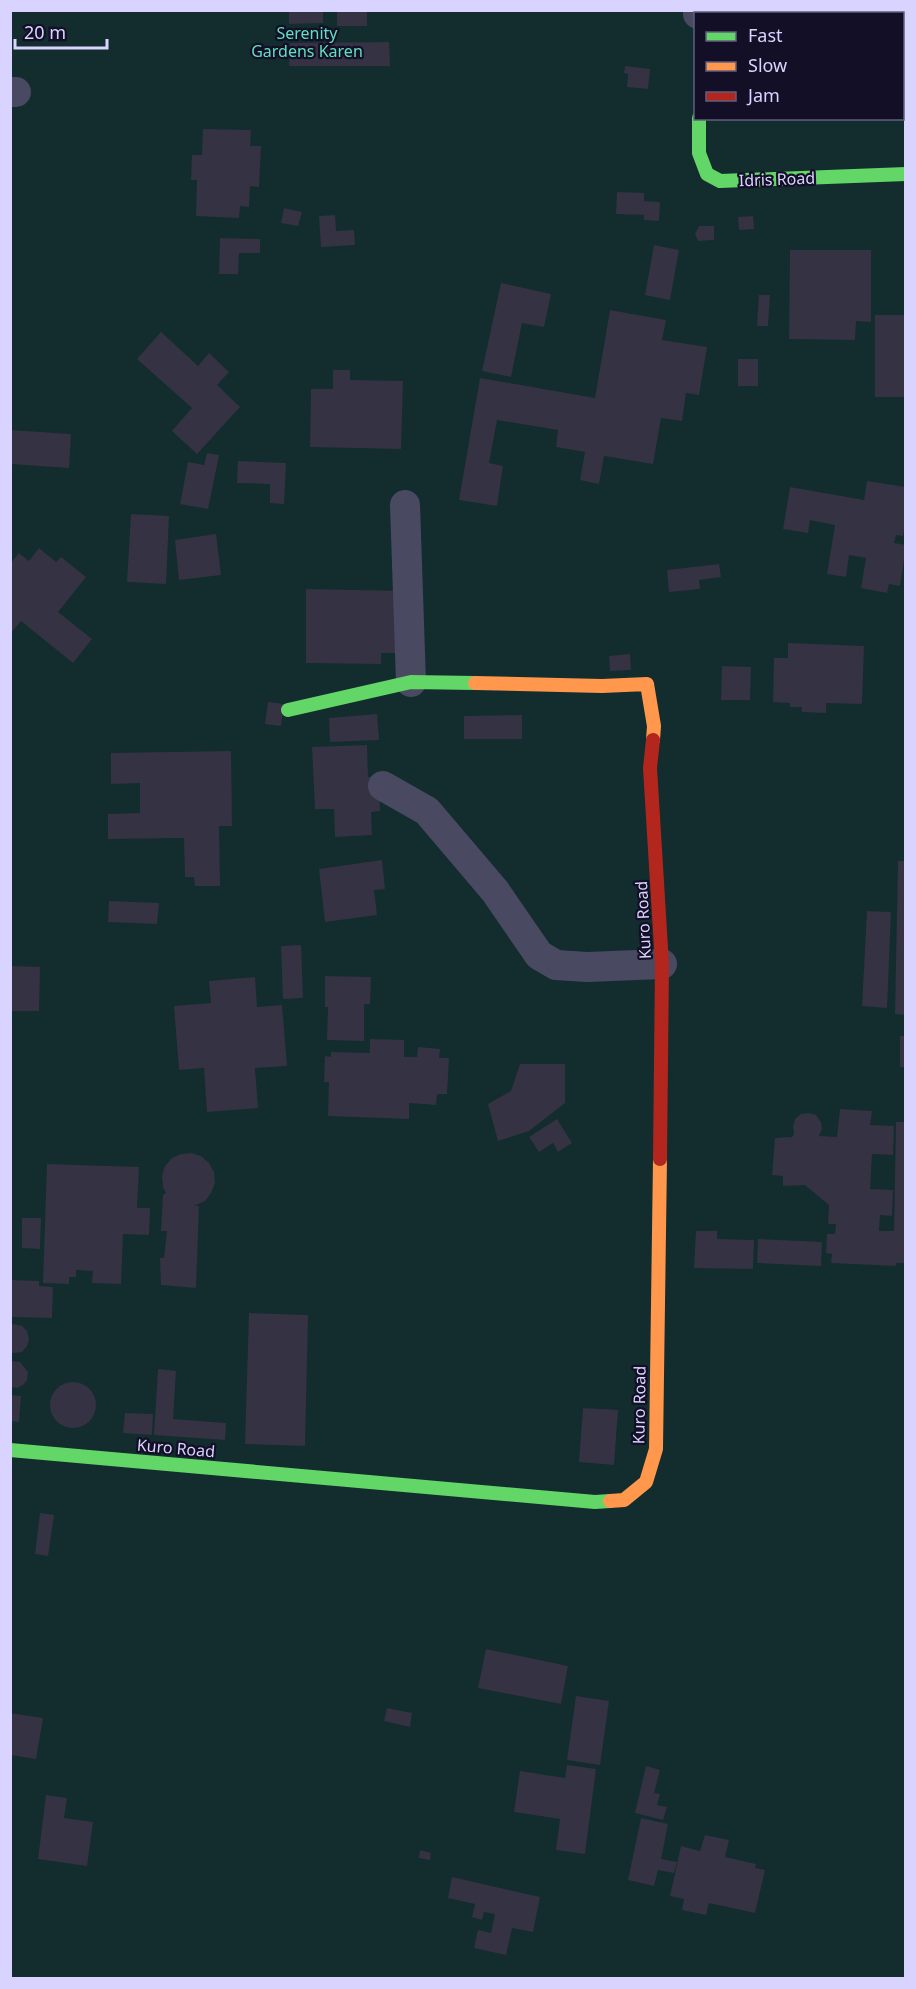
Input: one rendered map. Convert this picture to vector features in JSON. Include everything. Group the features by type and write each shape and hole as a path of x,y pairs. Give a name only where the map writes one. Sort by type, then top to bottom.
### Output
{"street":[{"name":"Idris Road","path":"699,120 699,153 707,174 720,181 906,174"},
{"path":"288,710 411,682 405,505"},
{"name":"Kuro Road","path":"10,1450 595,1502 624,1500 646,1482 656,1449 662,964 650,768 654,726 646,684 602,686 411,682"},
{"path":"384,786 427,811 495,891 538,955 556,965 587,967 662,964"}],"green space":[{"name":"Serenity Gardens Karen","path":"11,11 905,11 905,1978 11,1978"}],"building":[{"path":"289,10 323,10 323,23 289,24"},
{"path":"337,10 367,10 367,26 337,26"},
{"path":"389,42 390,66 289,66 290,43"},
{"path":"625,66 650,69 648,89 627,87 628,74 624,73"},
{"path":"203,129 251,130 250,146 261,146 259,187 250,186 249,207 240,206 239,218 196,216 197,180 191,180 192,155 202,155"},
{"path":"617,192 644,193 644,201 660,202 659,221 644,220 644,215 616,214"},
{"path":"284,208 302,212 298,226 281,223"},
{"path":"335,215 336,231 354,230 355,245 321,247 319,216"},
{"path":"753,216 754,229 739,230 738,217"},
{"path":"699,226 714,226 714,240 698,241 695,234"},
{"path":"220,238 260,239 260,253 239,253 238,274 219,274"},
{"path":"654,245 679,250 670,300 645,295"},
{"path":"790,250 871,250 871,322 856,321 855,340 789,339"},
{"path":"501,283 551,294 544,327 522,323 511,377 482,371"},
{"path":"759,295 770,295 768,326 757,326"},
{"path":"610,310 666,320 662,340 707,347 699,395 686,393 682,421 661,418 653,464 604,456 599,484 580,480 585,452 556,447 558,430 497,420 489,463 503,466 497,506 459,500 480,378 595,398"},
{"path":"875,315 906,315 906,397 875,397"},
{"path":"161,332 198,366 209,353 229,372 217,385 240,407 197,454 172,431 192,408 137,359"},
{"path":"738,359 758,359 758,386 738,386"},
{"path":"333,370 350,370 350,380 403,381 401,449 310,447 311,389 333,389"},
{"path":"10,430 71,434 69,468 10,464"},
{"path":"207,453 219,455 208,509 180,504 188,462 204,465"},
{"path":"238,461 286,463 284,504 270,503 270,484 237,483"},
{"path":"867,481 906,487 906,518 903,536 896,535 894,543 906,545 900,586 889,584 887,593 861,588 866,558 849,555 846,577 827,574 835,525 810,520 808,533 783,529 790,487 864,500"},
{"path":"131,514 169,516 166,584 127,582"},
{"path":"216,534 221,575 179,580 175,540"},
{"path":"39,548 56,562 61,557 86,577 58,612 92,639 73,663 21,621 10,634 10,564 19,553 29,561"},
{"path":"719,564 721,577 699,580 700,589 669,592 667,570"},
{"path":"306,589 405,591 404,653 381,653 381,664 306,663"},
{"path":"788,643 864,646 862,704 826,703 826,713 802,712 802,707 790,707 790,703 773,702 774,658 788,658"},
{"path":"630,654 631,670 610,671 609,656"},
{"path":"722,666 751,667 750,700 721,700"},
{"path":"268,702 284,704 281,726 265,724"},
{"path":"377,714 379,740 330,742 329,718"},
{"path":"522,715 522,739 464,739 464,716"},
{"path":"367,745 368,777 379,777 380,811 371,812 372,835 335,837 334,809 315,809 312,747"},
{"path":"231,751 232,826 219,826 220,886 195,886 194,877 185,877 184,838 108,839 108,814 140,813 140,783 111,784 111,753"},
{"path":"382,860 385,889 374,890 377,915 325,922 319,869"},
{"path":"898,861 906,861 906,1015 895,1014"},
{"path":"109,901 159,903 157,924 108,922"},
{"path":"867,911 891,912 887,1008 862,1006"},
{"path":"301,945 303,998 283,999 281,946"},
{"path":"12,966 40,967 39,1011 12,1011"},
{"path":"325,976 371,977 370,1004 364,1004 364,1041 327,1040 328,1007 325,1007"},
{"path":"255,977 257,1007 282,1005 287,1066 255,1068 258,1108 207,1112 204,1068 179,1070 174,1006 211,1003 209,981"},
{"path":"900,1036 906,1036 906,1067 900,1067"},
{"path":"370,1039 404,1040 404,1057 417,1057 418,1047 440,1049 439,1058 449,1058 447,1094 437,1094 436,1105 409,1103 409,1119 328,1116 329,1082 324,1082 325,1056 331,1057 331,1052 370,1053"},
{"path":"520,1064 565,1064 565,1103 529,1131 498,1141 488,1104 511,1091"},
{"path":"840,1109 872,1111 870,1125 894,1126 893,1155 872,1154 870,1189 893,1190 892,1216 880,1215 879,1231 894,1231 896,1122 906,1122 906,1263 896,1263 896,1266 831,1263 832,1254 826,1253 827,1234 835,1234 836,1224 828,1224 829,1205 805,1185 783,1186 783,1176 772,1175 775,1138 792,1137 795,1119 801,1114 809,1113 816,1115 821,1122 822,1129 819,1136 837,1137"},
{"path":"557,1119 572,1143 558,1152 553,1143 539,1152 529,1137"},
{"path":"191,1153 201,1156 209,1163 214,1172 215,1183 205,1201 194,1206 199,1206 196,1288 161,1285 160,1258 164,1258 167,1231 161,1231 163,1195 166,1193 162,1176 165,1166 172,1158"},
{"path":"47,1164 139,1167 137,1208 150,1208 149,1235 123,1234 121,1284 92,1283 93,1271 76,1270 76,1277 69,1277 69,1284 43,1283"},
{"path":"22,1218 41,1218 40,1249 22,1248"},
{"path":"696,1231 717,1231 717,1239 754,1240 753,1269 694,1268"},
{"path":"758,1239 822,1242 821,1266 757,1263"},
{"path":"10,1280 39,1281 39,1286 53,1287 52,1318 10,1317"},
{"path":"249,1313 308,1315 305,1446 245,1444"},
{"path":"10,1325 22,1326 27,1331 29,1339 22,1352 10,1352"},
{"path":"10,1362 20,1362 28,1372 27,1380 17,1388 10,1387"},
{"path":"158,1369 176,1371 173,1419 226,1423 225,1440 154,1435"},
{"path":"73,1382 89,1389 96,1405 89,1421 73,1428 57,1421 50,1405 57,1389"},
{"path":"10,1395 21,1396 19,1422 10,1421"},
{"path":"583,1408 618,1410 614,1465 579,1462"},
{"path":"125,1413 153,1414 152,1435 123,1433"},
{"path":"40,1513 54,1515 48,1556 35,1554"},
{"path":"486,1649 568,1666 561,1704 478,1688"},
{"path":"576,1696 609,1701 600,1765 567,1760"},
{"path":"387,1708 412,1713 410,1727 384,1721"},
{"path":"10,1713 43,1718 36,1759 10,1755"},
{"path":"567,1765 596,1769 585,1854 556,1850 560,1819 514,1812 520,1771 565,1778"},
{"path":"646,1766 660,1770 654,1793 660,1794 657,1805 667,1807 663,1820 635,1813"},
{"path":"46,1795 67,1798 64,1818 93,1822 87,1866 38,1859"},
{"path":"641,1818 668,1824 661,1859 677,1862 674,1873 658,1870 654,1886 628,1880"},
{"path":"705,1835 729,1840 725,1857 756,1864 755,1868 765,1870 755,1913 709,1903 706,1915 682,1910 684,1899 670,1896 681,1846 700,1851"},
{"path":"420,1850 431,1853 430,1860 419,1858"},
{"path":"452,1877 540,1897 533,1932 512,1928 506,1955 474,1948 478,1930 491,1933 495,1914 484,1912 482,1920 472,1917 475,1904 448,1898"}],"traffic: fast":[{"path":"699,120 699,153 707,174 720,181 906,174"},
{"path":"288,710 411,682 475,683"},
{"path":"10,1450 595,1502 610,1501"}],"traffic: slow":[{"path":"475,683 602,686 647,684 654,726 653,740"},
{"path":"610,1501 624,1500 646,1482 656,1449 660,1159"}],"traffic: jam":[{"path":"653,740 650,768 662,964 660,1159"}]}
